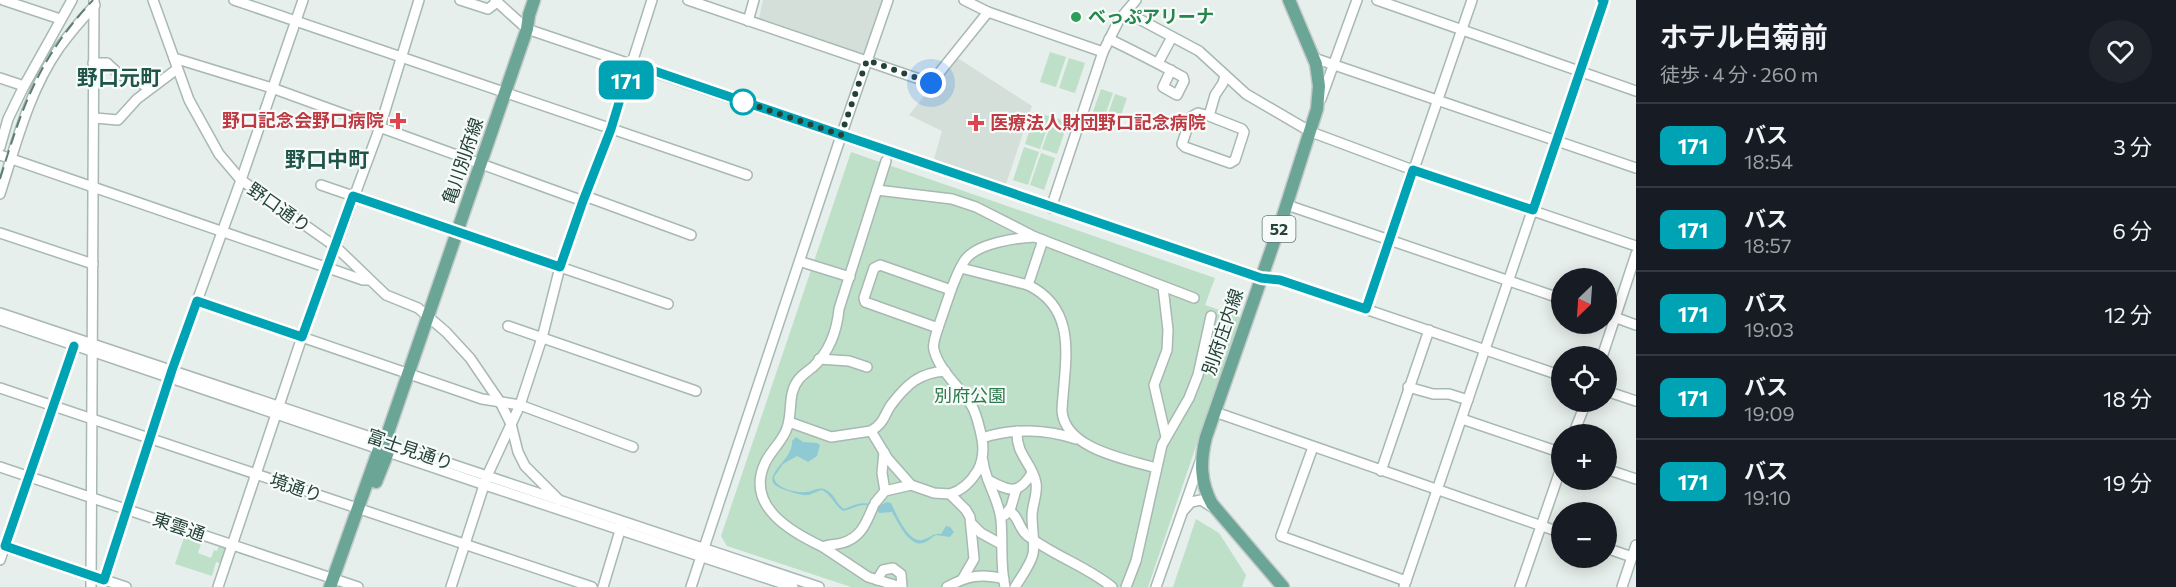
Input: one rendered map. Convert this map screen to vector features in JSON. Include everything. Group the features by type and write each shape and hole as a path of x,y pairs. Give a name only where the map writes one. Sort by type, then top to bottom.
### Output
{"main road":[{"name":"亀川別府線","path":"336,583 482,164 534,0"},
{"name":"亀川別府線","path":"527,28 536,18 543,0"},
{"name":"別府庄内線","path":"1283,587 1216,510 1205,489 1202,457 1206,437 1317,109 1318,81 1314,58 1289,0"}],"street":[{"path":"3,0 60,19"},
{"path":"0,147 8,119 24,86 72,0"},
{"name":"野口通り","path":"153,0 189,100 219,154 242,180 336,248 386,295 418,308 462,350 500,402 511,424 518,452 525,466 560,501 566,512"},
{"path":"234,0 747,175"},
{"path":"104,580 171,374 242,180 303,0"},
{"path":"218,587 302,337 380,127 419,0"},
{"path":"460,0 488,9 496,1 527,28 1051,208 1261,278 1280,280 1551,372"},
{"path":"451,587 486,481 520,405 542,338 560,267 611,129 652,0"},
{"path":"688,0 931,83 988,12"},
{"path":"748,21 754,0"},
{"path":"691,587 888,0"},
{"path":"964,0 988,12 1102,52"},
{"path":"1051,208 1102,52 1126,12 1136,0"},
{"path":"1317,109 1357,0"},
{"path":"1377,0 1636,91"},
{"path":"1366,309 1472,0"},
{"path":"1313,447 1281,536 1405,584 1604,0"},
{"path":"91,587 93,63 96,2"},
{"path":"0,194 26,114 42,77 59,48 96,2"},
{"path":"1126,12 1199,51 1252,98 1311,132 1413,170 1636,246"},
{"path":"1158,63 1172,37"},
{"path":"1109,39 1171,70"},
{"path":"174,58 272,88 482,164 691,235"},
{"path":"1314,58 1636,168"},
{"path":"93,63 106,63 120,75 136,78 148,89"},
{"path":"94,118 118,120 148,89 177,69"},
{"path":"1209,116 1215,95 1226,75"},
{"path":"0,78 24,86"},
{"path":"1198,113 1209,116 1242,129 1244,132 1235,160 1230,162 1182,144 1191,117 1198,113"},
{"path":"0,155 368,280"},
{"path":"877,580 883,570 893,568 901,574 902,587 877,580 868,577 823,547 796,533 770,512 761,488 763,469 785,433 789,422 792,392 796,383 819,359 833,336 867,216 886,161"},
{"path":"321,185 668,304"},
{"path":"877,190 952,199 988,211 1039,238 1194,298"},
{"path":"1290,206 1551,295"},
{"path":"0,233 93,264"},
{"path":"947,587 963,578 980,575 1005,583 1001,519 984,470 982,438 973,408 945,371 933,348 938,328 951,290 967,257 975,251 998,242 1039,238"},
{"path":"1028,285 1039,238"},
{"path":"1617,301 1636,254"},
{"path":"805,263 850,277"},
{"path":"938,328 867,304 864,298 872,272 880,265 951,290"},
{"path":"854,266 872,272"},
{"path":"961,268 1028,285 1044,294 1057,308 1061,317 1065,346 1062,417 1072,434 1081,441"},
{"path":"846,287 865,294"},
{"path":"1163,287 1167,350 1154,385 1166,437"},
{"path":"197,301 482,399 520,405 633,447"},
{"name":"富士見通り","path":"0,313 92,348 384,447 486,481 560,501 621,526"},
{"path":"1126,587 1136,561 1156,468 1166,437 1192,390 1211,316"},
{"path":"1617,318 1636,324"},
{"name":"富士見通り","path":"0,320 74,346 92,348"},
{"path":"508,326 696,392"},
{"path":"1381,471 1429,330"},
{"path":"0,560 2,545 29,476 74,346"},
{"path":"819,359 849,361 867,367"},
{"path":"789,422 831,437 871,430 881,425 891,405 916,378 928,372 945,371"},
{"path":"1408,387 1433,394 1449,394 1468,400"},
{"name":"境通り","path":"0,388 465,545 569,583 592,587"},
{"path":"1617,395 1636,401"},
{"name":"富士見通り","path":"277,410 354,441 384,447"},
{"path":"1215,412 1551,530"},
{"path":"1462,419 1551,449"},
{"path":"871,430 893,466 911,485 934,493 950,494 960,491 979,468 983,456"},
{"path":"1015,587 1031,559 1032,516 1036,491 1036,482 1020,452 1017,430"},
{"path":"982,438 1017,430 1054,433 1081,441 1103,452 1156,468"},
{"path":"884,452 882,473 885,491"},
{"path":"1156,587 1202,457"},
{"name":"東雲通","path":"0,466 233,545 336,583 358,587"},
{"path":"988,480 1004,489 1016,490 1022,487 1032,473"},
{"path":"1617,473 1636,479"},
{"path":"486,481 566,512 621,526 793,587"},
{"path":"823,547 856,537 874,505 885,491 911,485"},
{"path":"1001,519 1009,511 1016,490"},
{"path":"1520,587 1553,490"},
{"path":"950,494 966,510 971,523 974,559 963,578"},
{"path":"1183,511 1191,502 1201,500 1216,510"},
{"path":"1009,511 1017,517 1023,533 1112,587"},
{"path":"971,523 981,533 1001,544"},
{"path":"603,587 621,526"},
{"path":"2,545 126,587"},
{"path":"1622,587 1636,545"},
{"path":"1617,552 1632,557"},
{"path":"702,553 819,587"}],"shaded area":[{"path":"763,0 885,0 867,53 864,55 759,19"},
{"name":"医療法人財団野口記念病院","path":"956,57 1032,106 1006,184 934,159 942,131 909,115"}],"green space":[{"path":"1050,52 1066,57 1056,87 1040,82"},
{"path":"1069,58 1085,63 1075,93 1059,88"},
{"path":"1101,89 1113,93 1102,124 1090,120"},
{"path":"1115,94 1127,98 1116,129 1104,125"},
{"path":"1036,112 1051,117 1040,149 1025,144"},
{"path":"1053,117 1068,122 1057,154 1042,149"},
{"path":"1024,147 1039,152 1028,185 1013,180"},
{"name":"別府公園","path":"851,152 1215,278 1205,305 1240,317 1148,587 851,587 727,546 721,536"},
{"path":"1041,153 1055,158 1044,190 1030,185"},
{"path":"1196,519 1219,533 1246,575 1242,587 1173,587"},
{"path":"186,532 203,538 198,553 211,558 220,543 228,546 222,564 216,562 212,576 175,564"}],"water":[{"path":"796,437 803,442 820,445 817,456 808,462 797,456 783,464 774,477 782,487 802,492 824,489 844,509 861,503 878,506 887,502 891,503 907,532 917,540 936,534 941,534 946,526 954,532 950,537 936,535 925,542 918,543 909,538 892,512 879,513 877,508 866,505 843,511 822,490 803,495 785,490 776,486 772,481 773,475 787,456 792,441"}],"railway":[{"path":"0,179 25,105 35,83 59,42 93,0"}],"bus line":[{"name":"171","path":"74,346 5,546 104,580 171,379 172,370 197,301 302,337 329,268 353,196 560,267 611,129 631,63 1051,208 1261,278 1271,277 1366,309 1413,170 1533,210 1604,1 1602,0"}],"place":[{"name":"べっぷアリーナ","path":"1076,17"},
{"name":"野口記念会野口病院","path":"398,121"},
{"name":"医療法人財団野口記念病院","path":"976,123"}],"district":[{"name":"野口元町","path":"119,78"},
{"name":"野口中町","path":"327,160"}],"route":[{"path":"743,102 736,99 841,135 867,60 931,83"}]}
